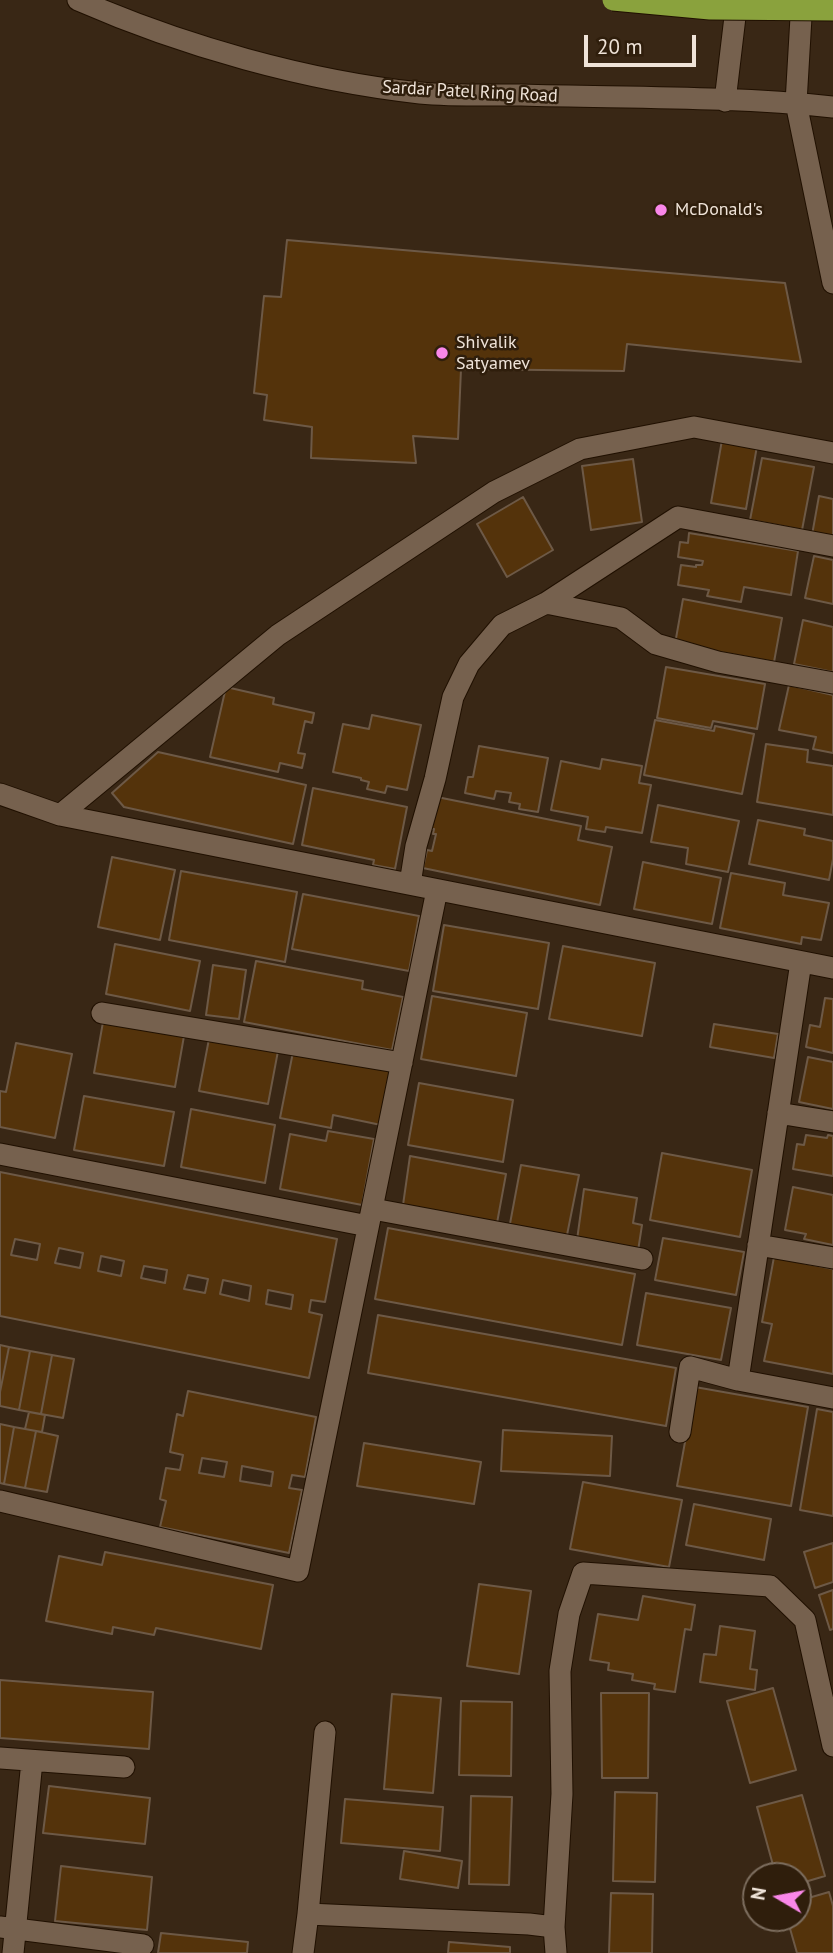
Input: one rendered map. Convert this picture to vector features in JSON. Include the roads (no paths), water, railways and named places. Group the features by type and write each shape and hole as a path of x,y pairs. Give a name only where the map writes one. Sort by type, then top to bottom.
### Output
{"highway":[{"path":"612,0 710,9 833,10"}],"street":[{"name":"Sardar Patel Ring Road","path":"78,0 112,15 200,45 348,84 423,93 725,100 833,107"},
{"path":"725,100 737,0"},
{"path":"802,0 796,103 833,283"},
{"path":"60,815 278,635 494,492 580,449 694,427 833,453"},
{"path":"410,884 416,846 435,779 453,697 469,664 502,625 546,603 678,517 833,546"},
{"path":"546,603 621,618 656,645 718,662 833,683"},
{"path":"0,794 60,815 833,968"},
{"path":"0,1501 298,1571 437,890"},
{"path":"738,1380 801,962"},
{"path":"102,1013 402,1063"},
{"path":"778,1113 833,1122"},
{"path":"0,1154 370,1218 642,1259"},
{"path":"758,1245 833,1258"},
{"path":"680,1432 690,1367 738,1380 833,1398"},
{"path":"556,1953 554,1927 562,1794 560,1671 569,1614 583,1573 770,1586 805,1620 833,1746"},
{"path":"303,1953 325,1732"},
{"path":"0,1758 124,1767"},
{"path":"13,1953 8,1928 32,1760"},
{"path":"308,1914 554,1927"},
{"path":"8,1928 143,1945"}],"place":[{"name":"McDonald's","path":"661,210"},
{"name":"Shivalik Satyamev","path":"442,353"}]}
